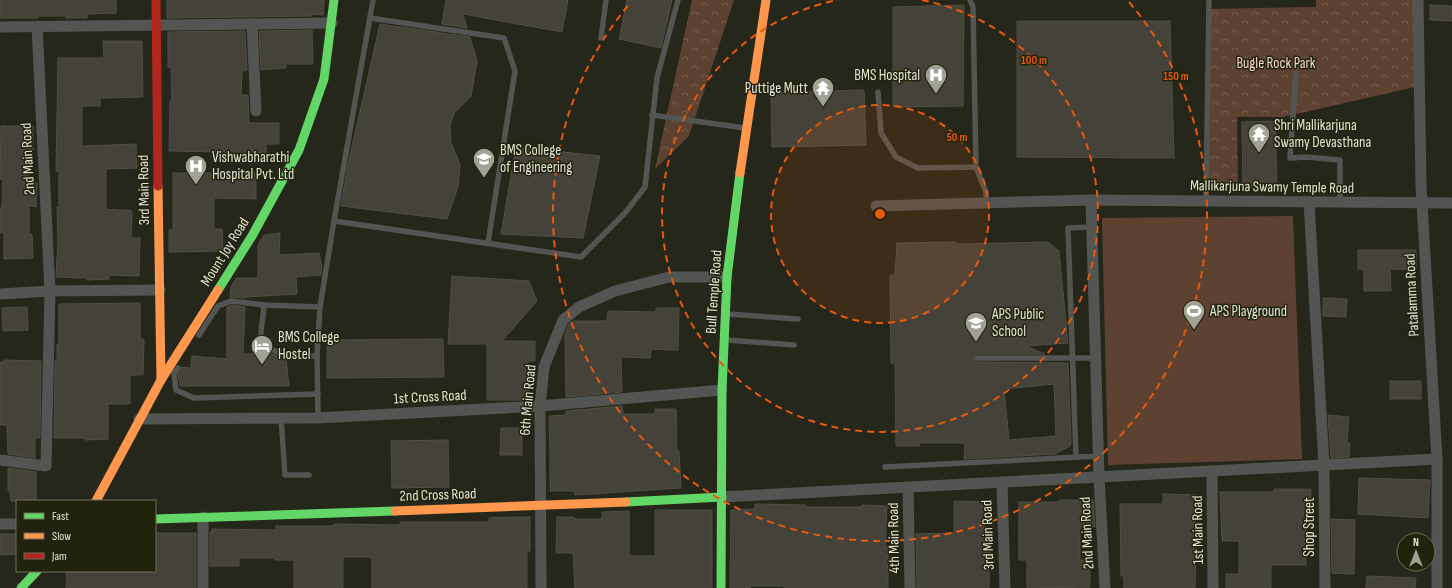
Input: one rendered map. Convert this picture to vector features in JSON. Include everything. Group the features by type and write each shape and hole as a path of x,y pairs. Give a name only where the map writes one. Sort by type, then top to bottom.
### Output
{"street":[{"name":"3rd Main Road","path":"156,0 162,380"},
{"name":"Mount Joy Road","path":"97,500 139,419 252,236 298,150 324,79 334,0"},
{"name":"Bull Temple Road","path":"721,588 722,390 727,277 746,128 766,0"},
{"name":"Patalamma Road","path":"1418,0 1422,203 1437,459 1437,588"},
{"path":"0,27 332,23"},
{"path":"252,24 256,111"},
{"name":"2nd Main Road","path":"0,460 46,466 50,291 37,27"},
{"path":"1091,200 1099,477"},
{"name":"Mallikarjuna Swamy Temple Road","path":"876,206 1091,200 1452,203"},
{"name":"Shop Street","path":"1309,202 1324,465 1325,588"},
{"name":"6th Main Road","path":"541,588 540,406 544,366 563,320 579,307 615,291 669,277 727,277"},
{"path":"0,294 50,291 160,290"},
{"name":"1st Cross Road","path":"139,419 318,418 540,406 722,390"},
{"path":"722,497 1437,459"},
{"name":"1st Main Road","path":"1212,471 1213,588"},
{"name":"2nd Main Road","path":"1099,477 1105,588"},
{"name":"3rd Main Road","path":"1002,482 1005,588"},
{"name":"4th Main Road","path":"908,487 910,588"},
{"name":"2nd Cross Road","path":"156,519 540,506 722,497"},
{"path":"203,517 203,588"},
{"path":"0,524 16,524"},
{"path":"21,588 36,572"}],"lane":[{"path":"318,418 320,307 373,0"},
{"path":"601,38 606,0"},
{"path":"334,221 581,257 625,212 645,187 657,78 678,0"},
{"path":"970,0 973,7 976,167 986,192 986,204"},
{"path":"1206,201 1209,0"},
{"path":"370,18 504,38 515,71 488,243"},
{"path":"1296,72 1290,158 1306,157 1340,160 1340,202"},
{"path":"878,92 881,133 896,157 918,168 976,167"},
{"path":"652,115 746,128"},
{"path":"1076,457 1068,228 1092,227"},
{"path":"194,342 218,306 231,301 264,305 320,307"},
{"path":"264,305 261,339 267,348 280,352 318,356"},
{"path":"725,314 798,320"},
{"path":"724,340 794,345"},
{"path":"977,358 1096,358"},
{"path":"182,360 174,373 176,390 194,398 318,394"},
{"path":"281,418 285,475 309,475"},
{"path":"886,467 1098,456"}],"green space":[{"path":"692,0 734,0 689,136 655,169"},
{"name":"Bugle Rock Park","path":"1316,0 1413,0 1415,87 1283,117 1237,117 1238,187 1206,186 1207,9 1316,7"},
{"path":"1293,216 1302,459 1108,465 1102,218"}],"building":[{"path":"0,0 116,0 116,13 87,14 87,18 38,16 38,18 0,18"},
{"path":"167,0 324,0 323,15 312,14 312,16 167,18"},
{"path":"446,0 568,0 562,32 463,14 467,28 442,24"},
{"path":"627,0 672,0 661,48 619,39"},
{"path":"964,5 963,106 893,107 893,7"},
{"path":"1430,5 1452,6 1452,21 1430,20"},
{"path":"1017,21 1170,21 1174,158 1017,157"},
{"path":"380,24 470,37 477,61 471,96 455,112 450,125 451,143 460,164 458,187 447,219 341,206 348,164"},
{"path":"312,30 313,64 286,64 286,68 261,70 259,31"},
{"path":"245,31 247,70 242,71 241,95 248,95 249,123 279,123 279,144 266,144 266,153 169,151 170,101 172,101 171,67 168,67 168,32"},
{"path":"103,41 142,41 143,97 100,98 100,106 82,106 82,146 136,144 137,168 106,169 106,209 132,211 131,238 140,238 139,276 109,275 109,279 87,280 87,278 56,277 58,241 57,207 59,207 59,171 56,171 58,58 104,58"},
{"path":"864,90 866,145 772,147 771,93"},
{"name":"Shri Mallikarjuna Swamy Devasthana","path":"1275,121 1277,187 1243,188 1242,122"},
{"path":"1,126 33,126 33,153 28,153 28,182 37,183 36,207 29,206 29,234 32,234 33,258 4,259 4,233 0,233 0,208 2,208 3,179 0,179"},
{"path":"516,147 600,156 583,238 501,234"},
{"path":"173,173 256,173 256,199 214,198 214,229 222,229 223,251 169,252 169,230 173,230"},
{"path":"280,233 279,255 319,253 322,267 321,275 296,277 297,294 246,298 230,297 231,287 236,278 258,278 258,245 264,235"},
{"path":"956,242 956,244 1048,242 1059,251 1068,343 1026,346 1045,354 977,354 973,358 977,362 1068,363 1070,446 1055,454 964,459 965,443 919,443 919,446 896,446 895,363 891,363 890,275 895,275 897,243","holes":["1054,384 1056,436 1009,440 1004,389"]},
{"path":"1358,250 1416,250 1416,270 1390,269 1391,291 1364,291 1364,269 1358,269"},
{"path":"452,276 529,281 537,301 502,341 535,341 535,361 528,361 528,400 487,400 487,344 448,344"},
{"path":"1323,298 1347,299 1346,317 1323,316"},
{"path":"140,303 140,339 144,339 143,375 130,375 130,404 108,404 108,439 85,440 85,438 54,438 55,361 57,361 57,344 59,344 59,304"},
{"path":"232,305 245,307 243,354 272,354 286,358 289,386 180,386 178,374 182,367 191,368 192,356 227,359 227,307"},
{"path":"27,307 28,330 3,331 2,308"},
{"path":"656,308 679,308 678,350 651,349 650,358 621,357 622,392 566,397 565,334 569,324 573,321 607,321 608,311 656,312"},
{"path":"443,339 444,377 327,378 327,340"},
{"path":"4,360 41,361 40,438 35,438 35,458 8,454 7,425 0,425 0,362 4,362"},
{"path":"1390,381 1421,381 1421,399 1390,399"},
{"path":"622,406 623,414 655,414 655,409 676,409 677,451 679,451 681,488 575,495 575,491 550,491 549,416 566,415 566,411"},
{"path":"1328,415 1349,417 1347,443 1350,443 1349,457 1331,458"},
{"path":"501,428 522,428 522,455 500,455"},
{"path":"448,440 449,487 392,488 391,441"},
{"path":"8,468 36,472 36,500 11,501 10,491 8,491"},
{"path":"1359,478 1430,480 1428,518 1358,514"},
{"path":"1274,489 1311,489 1311,516 1306,516 1306,565 1271,565 1271,588 1226,588 1226,574 1239,574 1239,541 1222,541 1220,492 1274,492"},
{"path":"1163,494 1195,495 1195,523 1198,523 1198,546 1196,546 1195,588 1124,588 1124,576 1121,576 1120,504 1163,504"},
{"path":"1060,500 1093,500 1095,527 1080,527 1080,560 1090,560 1090,587 1027,588 1027,560 1019,560 1019,502 1060,502"},
{"path":"954,501 985,502 984,533 991,533 989,588 917,588 916,534 954,533"},
{"path":"755,504 806,505 806,507 862,507 862,505 887,506 885,546 888,546 888,588 784,588 784,586 750,586 750,588 730,588 731,510 755,509"},
{"path":"655,510 712,510 712,588 575,588 573,553 556,553 557,517 574,517 574,519 602,519 602,512 629,511 629,556 655,556"},
{"path":"530,517 530,551 527,551 527,588 372,588 372,557 343,557 343,588 294,588 294,560 275,560 275,558 239,558 239,566 210,566 210,532 212,532 212,529 276,530 276,526 334,526 334,524 400,525 400,522 489,522 489,518"},
{"path":"1331,519 1355,520 1354,574 1332,573"},
{"path":"156,533 196,533 196,588 66,588 67,572 156,572"},
{"path":"0,534 16,534 16,554 0,555"},
{"path":"1367,576 1416,578 1415,588 1366,588"}],"traffic: fast":[{"path":"218,290 252,236 299,150 324,79 334,0"},
{"path":"721,588 722,390 727,277 740,173"},
{"path":"626,502 722,497"},
{"path":"156,519 395,511"},
{"path":"21,588 36,572"}],"traffic: slow":[{"path":"740,173 766,0"},
{"path":"158,186 161,380"},
{"path":"97,500 161,380 218,290"},
{"path":"395,511 626,502"}],"traffic: jam":[{"path":"156,0 158,186"}],"place":[{"name":"BMS Hospital","path":"936,94"},
{"name":"Puttige Mutt","path":"823,108"},
{"name":"Shri Mallikarjuna Swamy Devasthana","path":"1259,154"},
{"name":"BMS College of Engineering","path":"484,178"},
{"name":"Vishwabharathi Hospital Pvt. Ltd","path":"196,186"},
{"name":"APS Playground","path":"1194,330"},
{"name":"APS Public School","path":"976,342"},
{"name":"BMS College Hostel","path":"262,366"}]}
